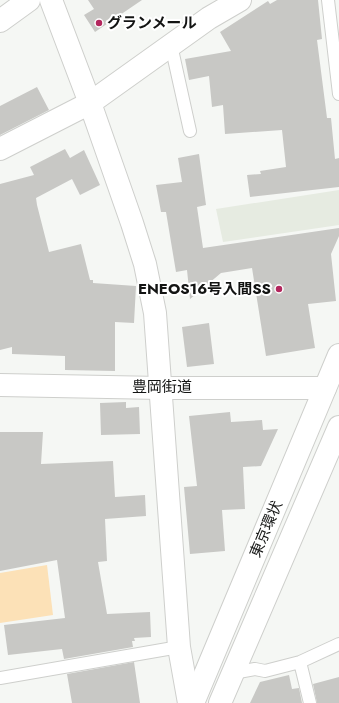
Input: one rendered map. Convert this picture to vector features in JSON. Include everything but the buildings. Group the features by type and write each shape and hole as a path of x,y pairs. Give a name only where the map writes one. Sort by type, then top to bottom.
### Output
{"main road":[{"path":"0,21 28,0"},
{"path":"51,0 90,103 146,264 155,313 162,388 179,647 189,703"},
{"path":"0,149 90,103 171,45 240,0"},
{"name":"東京環状","path":"193,703 339,355"},
{"name":"豊岡街道","path":"0,385 162,388 325,388"},
{"name":"東京環状","path":"220,703 339,427"}],"lane":[{"path":"328,0 339,94"},
{"path":"171,45 190,131"},
{"path":"233,673 255,669 265,671 300,662 339,644"},
{"path":"0,678 179,647"},
{"path":"300,662 310,703"}],"shaded area":[{"path":"339,190 339,225 223,242 216,209"},
{"path":"47,565 53,615 0,623 0,573"}],"place":[{"name":"グランメール","path":"99,23"},
{"name":"ENEOS16号入間SS","path":"279,289"}]}
